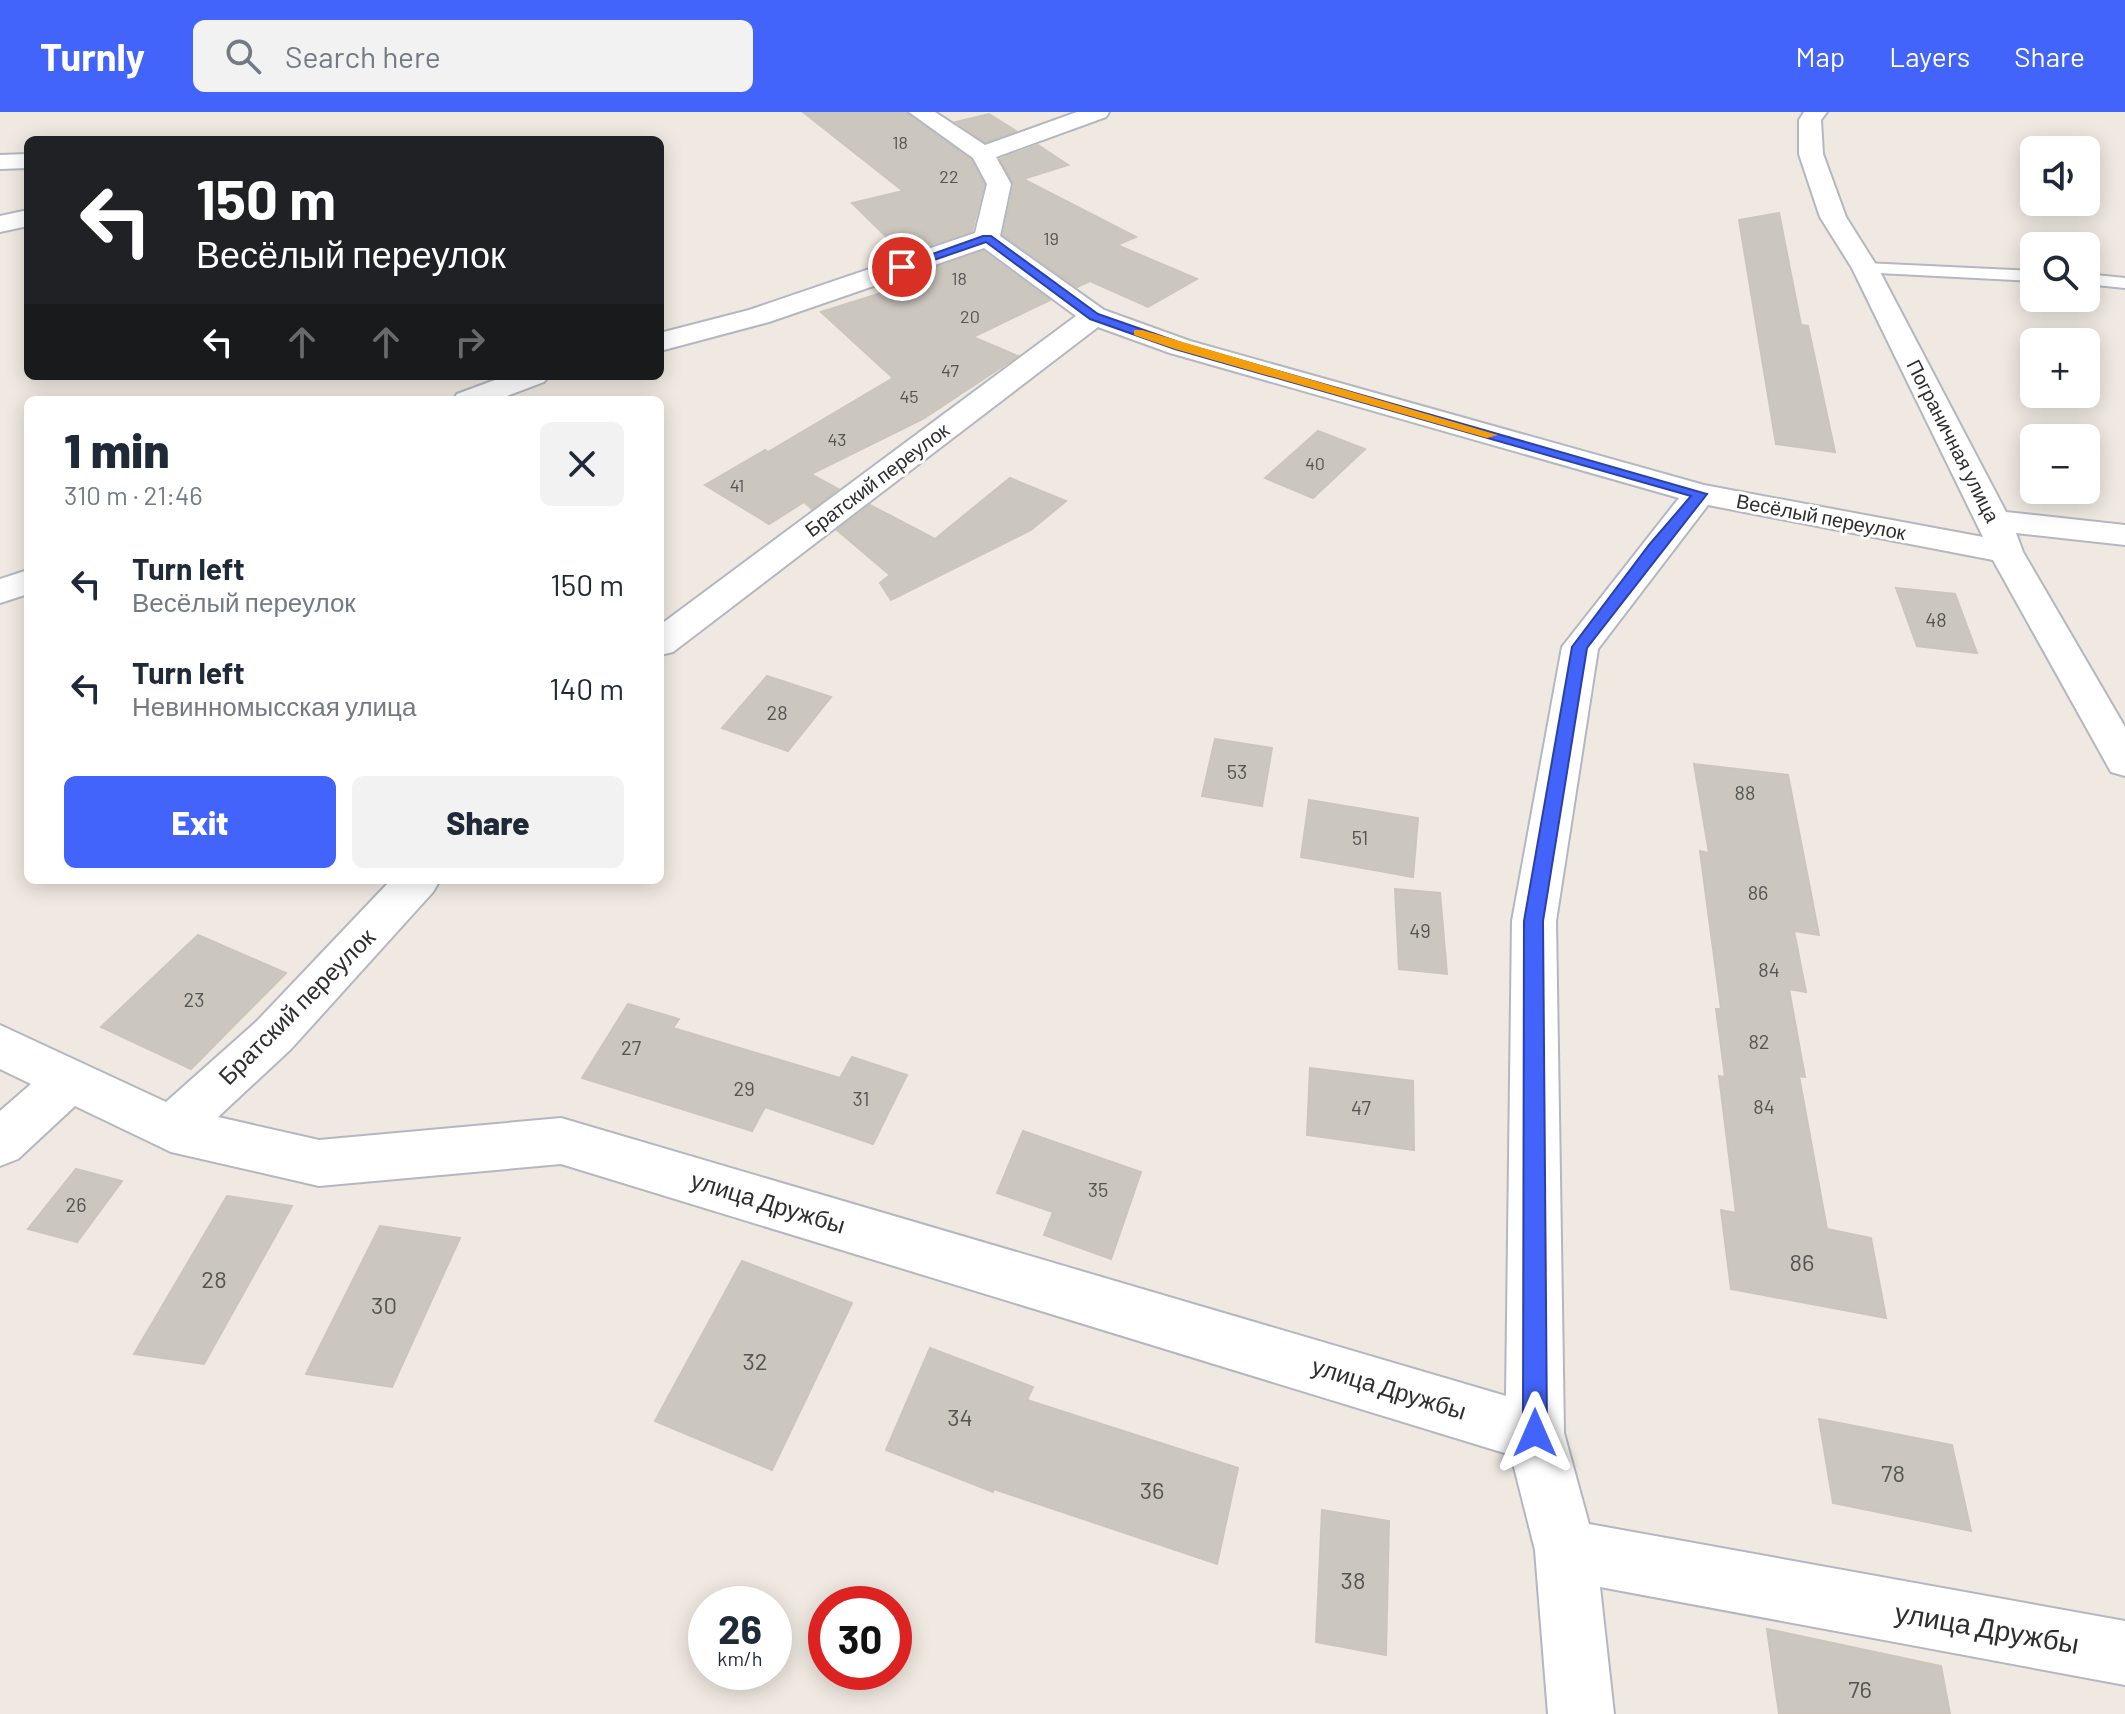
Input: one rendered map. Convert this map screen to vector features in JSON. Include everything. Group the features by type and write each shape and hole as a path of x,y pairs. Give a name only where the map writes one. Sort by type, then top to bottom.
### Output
{"street":[{"path":"664,341 759,316 987,238 999,184 983,154 920,112"},
{"path":"983,154 1098,112"},
{"name":"Пограничная улица","path":"1816,112 1810,120 1811,154 1833,217 1865,268 1994,521 2006,552 2125,762"},
{"path":"0,162 24,161"},
{"path":"0,224 24,219"},
{"name":"Весёлый переулок","path":"987,238 1094,316 1180,347 1700,494 2006,552"},
{"name":"Братский переулок","path":"664,640 1094,316"},
{"path":"479,396 523,380"},
{"path":"1581,1714 1566,1550 1535,1433 1534,921 1580,647 1654,548 1700,494"},
{"path":"1994,521 2125,535"},
{"path":"0,592 24,583"},
{"name":"Братский переулок","path":"171,1129 274,1035 414,884"},
{"name":"улица Дружбы","path":"0,1046 171,1129 319,1163 561,1141 1535,1433"},
{"path":"0,1143 70,1080"},
{"name":"улица Дружбы","path":"1566,1550 2125,1653"}],"lane":[{"path":"1865,268 2020,275"},
{"path":"2100,280 2125,283"}],"building":[{"path":"803,112 906,112 971,160 984,184 972,231 904,254 852,203 903,191"},
{"path":"989,114 1016,131 985,142 956,122"},
{"path":"1038,145 1068,165 1023,179 1136,237 1117,245 1197,279 1148,307 1090,281 1077,287 1003,235 1014,185 1000,159"},
{"path":"1779,213 1801,325 1808,326 1835,452 1776,444 1739,220"},
{"path":"983,251 1050,300 973,337 1018,356 923,419 811,474 838,489 812,509 804,502 769,524 705,485 765,450 768,452 893,378 821,312 929,278 923,272"},
{"path":"1318,431 1365,449 1313,498 1265,478"},
{"path":"1010,478 1066,501 1031,530 891,600 880,583 890,575 837,530 870,505 935,539"},
{"path":"1896,588 1955,594 1977,653 1917,646"},
{"path":"767,676 831,697 788,751 722,728"},
{"path":"1215,739 1272,748 1262,806 1202,796"},
{"path":"1694,764 1788,775 1819,935 1794,931 1806,992 1789,989 1805,1077 1799,1076 1827,1229 1871,1238 1886,1318 1731,1289 1721,1210 1736,1213 1719,1076 1725,1077 1716,1009 1721,1009 1700,851 1709,853"},
{"path":"1309,800 1418,818 1413,877 1301,857"},
{"path":"1395,889 1440,893 1447,974 1399,969"},
{"path":"198,935 286,973 191,1069 101,1027"},
{"path":"628,1004 679,1019 673,1028 840,1078 852,1057 907,1075 873,1144 765,1107 752,1131 582,1078"},
{"path":"1310,1068 1413,1081 1414,1150 1307,1135"},
{"path":"1023,1131 1141,1172 1111,1259 1044,1235 1053,1212 997,1193"},
{"path":"76,1169 122,1181 77,1242 28,1229"},
{"path":"227,1196 292,1206 204,1364 134,1354"},
{"path":"380,1226 460,1238 392,1387 306,1374"},
{"path":"742,1261 852,1303 772,1470 655,1421"},
{"path":"930,1348 1033,1387 1027,1400 1238,1468 1217,1564 994,1489 993,1492 886,1450"},
{"path":"1819,1419 1952,1445 1971,1531 1833,1503"},
{"path":"1322,1510 1389,1521 1386,1655 1316,1642"},
{"path":"1767,1629 1941,1666 1950,1714 1779,1714"}],"slow traffic":[{"path":"1138,332 1180,347 1491,435"}],"route":[{"path":"902,267 987,238 1094,316 1180,347 1700,494 1654,548 1580,647 1534,921 1535,1433"}]}
